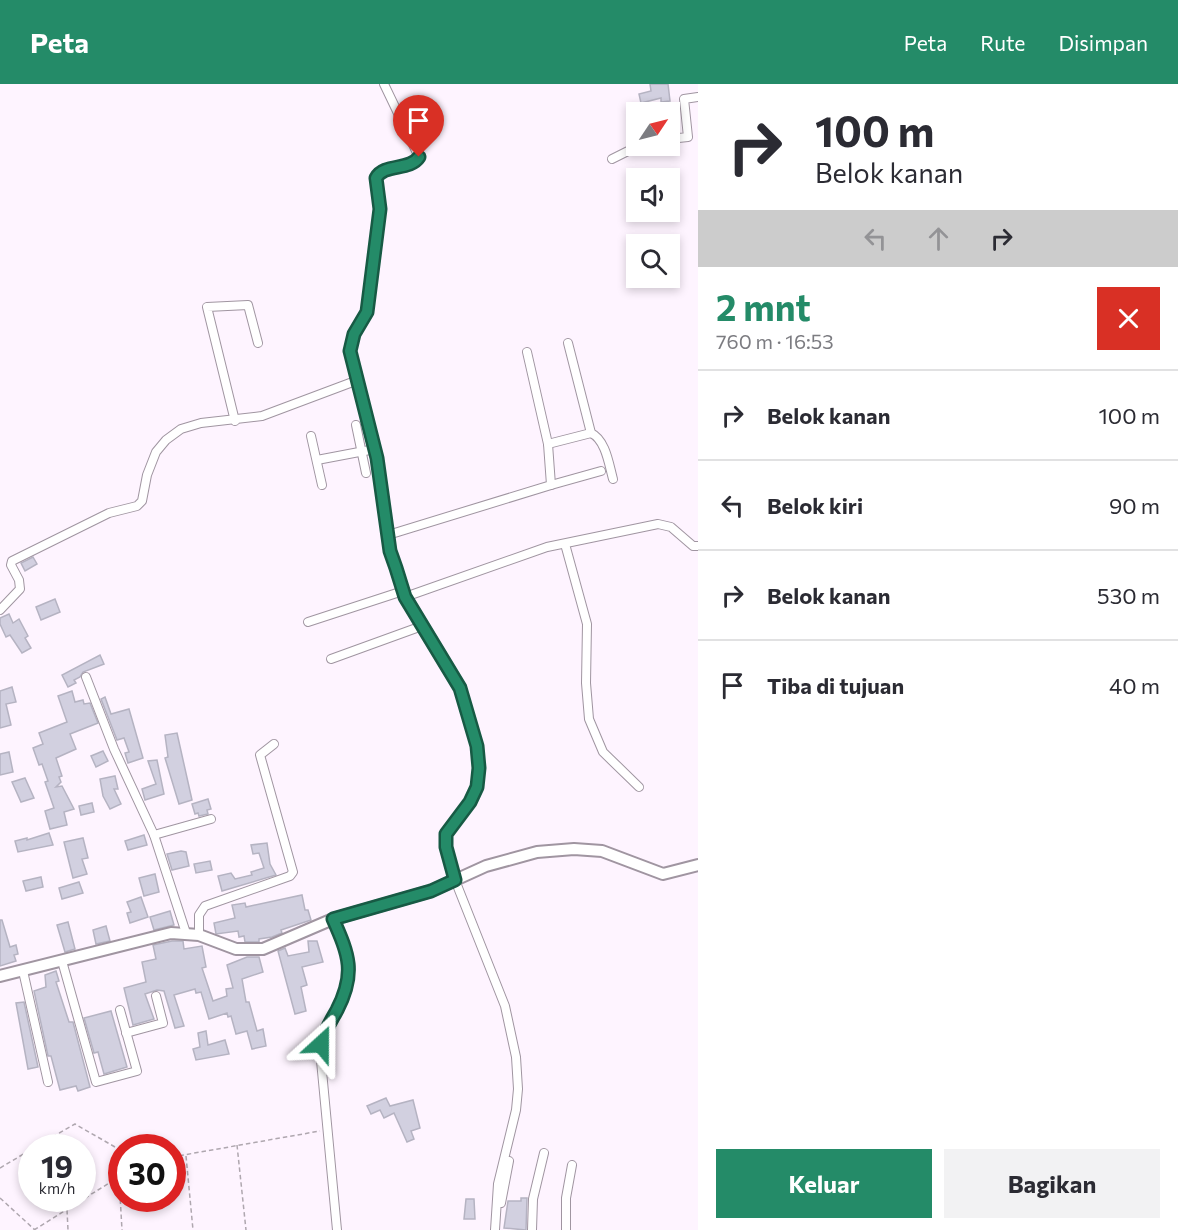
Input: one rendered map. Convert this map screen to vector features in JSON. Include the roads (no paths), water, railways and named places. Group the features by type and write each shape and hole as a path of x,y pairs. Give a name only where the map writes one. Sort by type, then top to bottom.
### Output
{"street":[{"path":"384,84 419,157 414,163 381,172 375,181 380,209 367,312 354,334 350,351 375,448 388,536 404,594 460,688 477,746 479,768 477,787 470,802 446,834 446,847 455,880 505,1006 516,1057 516,1110 499,1176 495,1230"},
{"path":"680,138 688,137 684,99 698,97"},
{"path":"612,159 626,152"},
{"path":"236,421 207,307 248,305 258,343"},
{"path":"568,343 591,433"},
{"path":"527,352 548,444 551,485"},
{"path":"0,610 20,589 19,579 11,565 12,561 109,513 137,506 141,501 147,475 156,452 174,432 201,423 236,421 269,414 358,380"},
{"path":"356,425 366,473"},
{"path":"548,444 591,433 597,436 613,479"},
{"path":"311,436 322,485"},
{"path":"317,460 375,448"},
{"path":"388,536 601,471"},
{"path":"308,622 404,594 547,547 658,524 671,527 693,546 698,546"},
{"path":"565,544 587,624 586,683 589,719 603,752 639,787"},
{"path":"331,659 422,626"},
{"path":"86,677 114,749 154,835 186,933"},
{"path":"199,934 199,915 205,906 292,874 293,870 260,755 274,744"},
{"path":"154,835 211,819"},
{"path":"0,976 165,934 199,934 236,949 255,950 333,919 431,891 505,859 556,850 602,851 663,874 698,866"},
{"path":"333,919 347,950 350,969 343,997 321,1044 337,1230"},
{"path":"62,962 96,1082 137,1071 120,1010"},
{"path":"22,971 48,1082"},
{"path":"126,1033 163,1023 156,996"},
{"path":"532,1230 533,1199 544,1153"},
{"path":"500,1230 501,1196 509,1161"},
{"path":"566,1230 566,1198 572,1165"}]}
